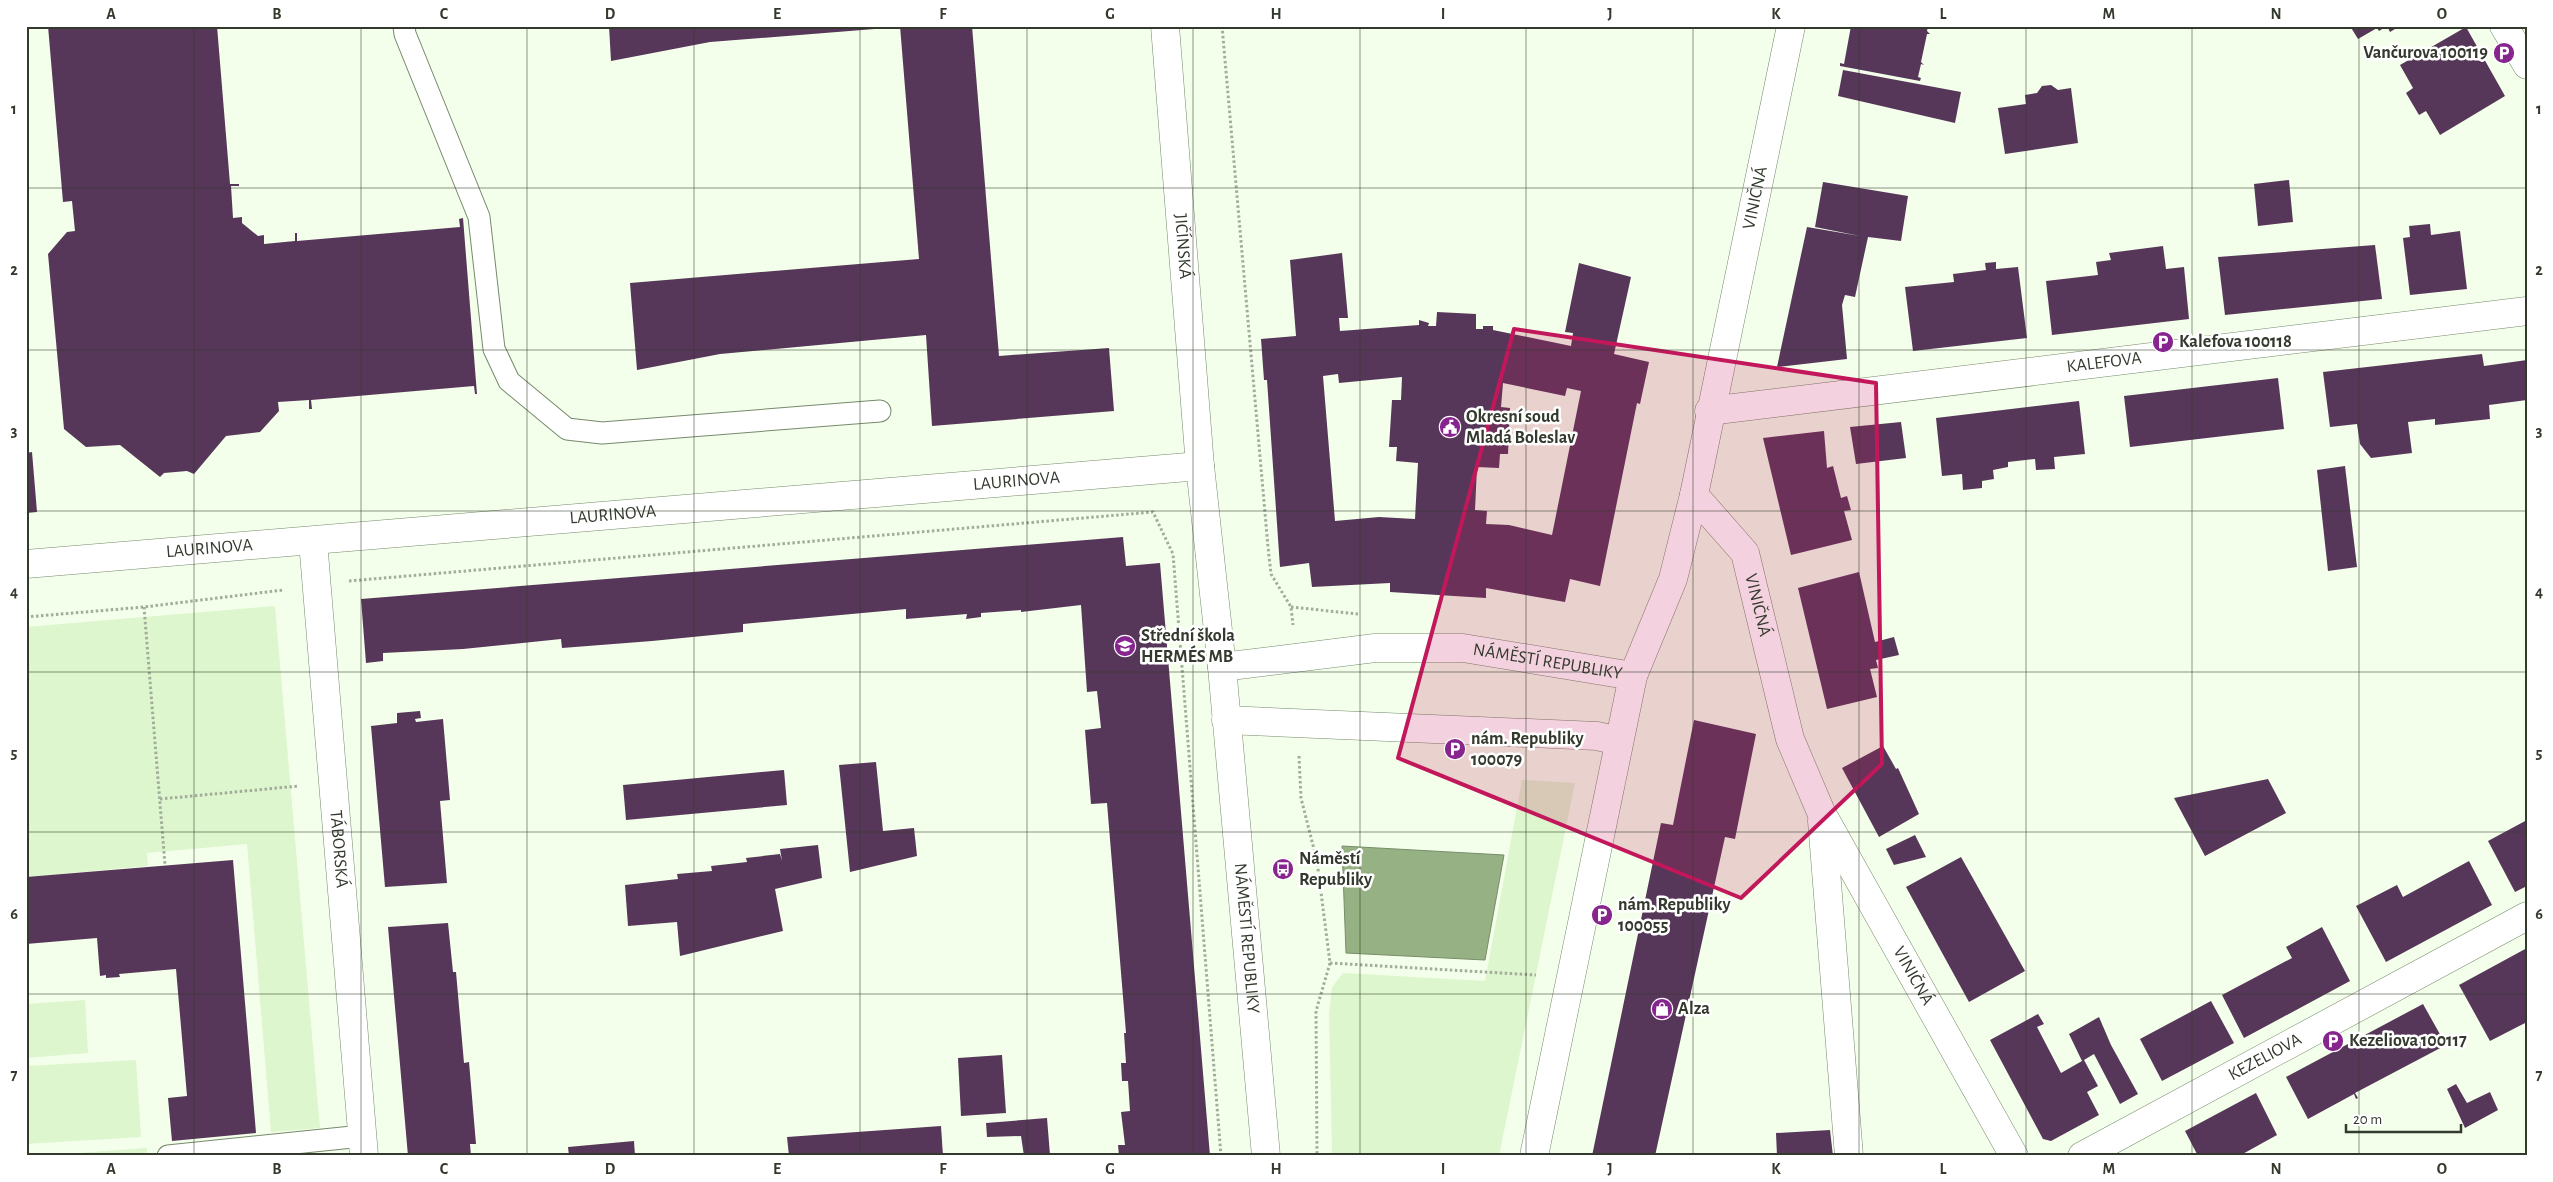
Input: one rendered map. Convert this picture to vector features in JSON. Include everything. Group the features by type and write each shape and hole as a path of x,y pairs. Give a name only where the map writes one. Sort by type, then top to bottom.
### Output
{"street":[{"name":"JIČÍNSKÁ","path":"1165,26 1200,466"},
{"name":"VINIČNÁ","path":"1791,26 1709,411 1694,495 1745,553 1790,739 1821,812 2014,1156"},
{"path":"2504,26 2527,65"},
{"name":"KALEFOVA","path":"1709,411 2527,311"},
{"name":"LAURINOVA","path":"26,564 1200,466"},
{"name":"NÁMĚSTÍ REPUBLIKY","path":"1200,466 1222,667 1266,1156"},
{"name":"NÁMĚSTÍ REPUBLIKY","path":"1534,1156 1634,676 1673,579 1694,495"},
{"name":"TÁBORSKÁ","path":"313,541 363,1146"},
{"name":"NÁMĚSTÍ REPUBLIKY","path":"1222,667 1375,648 1462,648 1634,676"},
{"path":"1226,720 1597,736 1619,742"},
{"path":"1821,812 1849,1156"},
{"name":"KEZELIOVA","path":"2082,1156 2527,916"}],"lane":[{"path":"404,26 405,34 479,217 494,349 510,381 567,429 602,433 880,411"},
{"path":"168,1156 363,1146"}],"path":[{"path":"1222,26 1271,574 1291,607"},
{"path":"26,617 144,607 317,584 1153,512 1173,554 1221,1156"},
{"path":"144,607 165,865"},
{"path":"1299,756 1301,798 1316,861 1330,963 1316,1011 1317,1156"},
{"path":"160,799 303,786"},
{"path":"1330,963 1546,976"}],"highlighted area":[{"path":"1514,329 1876,383 1882,764 1741,898 1398,758"}],"shaded area":[{"path":"275,606 320,1128 271,1132 247,844 147,853 148,866 26,877 26,627"},
{"path":"1522,780 1575,783 1499,1156 1332,1156 1329,1013 1332,987 1343,973 1485,981"},
{"path":"1342,846 1504,855 1485,960 1346,953"},
{"path":"85,1000 88,1053 26,1058 26,1004"},
{"path":"136,1060 141,1137 26,1144 26,1066"},
{"path":"147,1148 147,1156 36,1156"}],"building":[{"path":"48,26 217,26 230,184 239,184 239,186 231,186 233,218 242,217 242,223 258,236 264,235 264,244 295,241 295,233 297,233 297,241 460,227 459,219 463,218 477,394 475,394 474,386 311,400 312,409 309,409 309,400 278,402 279,411 260,432 226,436 194,474 187,471 164,473 160,477 120,445 86,447 64,429 48,254 67,232 75,231 72,201 63,202"},
{"path":"437,26 452,26 452,28 438,29"},
{"path":"609,26 887,26 887,28 710,42 611,61"},
{"path":"900,26 972,26 999,356 1109,348 1114,411 932,426 926,335 720,354 637,370 630,283 919,259"},
{"path":"1851,26 1928,26 1927,31 1930,34 1927,34 1921,62 1924,65 1921,64 1918,77 1921,78 1920,81 1840,66 1840,63 1844,64"},
{"path":"2350,26 2387,26 2379,31 2377,28 2358,39"},
{"path":"2387,26 2400,26 2390,32"},
{"path":"2466,27 2505,96 2440,135 2426,111 2419,115 2406,93 2413,88 2400,65"},
{"path":"1843,70 1961,92 1955,123 1838,96"},
{"path":"2051,85 2058,90 2071,88 2078,143 2005,154 1998,108 2026,104 2025,95 2037,93 2042,86"},
{"path":"2289,180 2293,222 2258,226 2254,184"},
{"path":"1823,182 1908,196 1901,241 1868,237 1855,297 1845,295 1842,305 1847,359 1777,367 1807,227 1860,236 1815,227"},
{"path":"2430,224 2431,235 2460,231 2467,289 2410,295 2403,238 2410,237 2409,226"},
{"path":"2375,245 2382,299 2225,315 2218,257"},
{"path":"2163,246 2166,269 2184,267 2189,319 2052,335 2046,281 2098,275 2096,262 2111,260 2109,253"},
{"name":"Okresní soud Mladá Boleslav","path":"1342,253 1348,318 1339,318 1340,331 1419,325 1419,320 1429,323 1428,326 1436,326 1437,312 1476,314 1476,329 1483,329 1483,326 1493,326 1493,330 1571,346 1573,333 1565,332 1579,263 1631,277 1614,354 1649,362 1640,404 1637,403 1600,586 1570,579 1565,602 1486,588 1486,598 1390,592 1390,583 1312,587 1309,563 1280,567 1267,380 1264,380 1261,339 1296,336 1290,260","holes":["1338,374 1339,383 1402,377 1401,400 1392,400 1389,447 1397,447 1396,461 1418,463 1415,519 1379,517 1335,521 1323,376","1503,383 1565,396 1567,388 1581,391 1552,535 1509,525 1486,524 1487,511 1475,510 1477,467 1499,468 1500,454 1508,454 1510,408 1501,407"]},
{"path":"1996,262 1996,269 2018,267 2027,338 1913,351 1905,287 1954,282 1953,274 1986,270 1985,263"},
{"path":"2482,354 2484,366 2527,360 2527,400 2489,405 2490,419 2435,425 2435,419 2408,422 2412,453 2371,458 2360,444 2357,424 2330,427 2323,372"},
{"path":"2278,378 2284,429 2130,447 2124,396"},
{"path":"2079,401 2085,454 2054,457 2055,469 2036,470 2035,459 2008,462 2008,467 1993,470 1994,479 1982,481 1982,488 1963,490 1962,474 1942,476 1936,418"},
{"path":"1901,422 1906,458 1856,464 1850,427"},
{"path":"1824,431 1827,468 1833,466 1841,498 1847,496 1851,510 1844,511 1852,540 1791,555 1763,438"},
{"path":"32,452 37,512 26,513 26,453"},
{"path":"2345,466 2357,567 2328,571 2317,470"},
{"path":"1123,537 1126,566 1160,563 1210,1156 1119,1156 1118,1145 1125,1145 1121,1112 1130,1111 1128,1081 1122,1081 1121,1063 1126,1063 1124,1033 1126,1033 1107,803 1091,804 1085,730 1101,728 1097,691 1087,692 1081,605 1021,612 1021,610 981,613 981,617 966,619 967,614 906,619 906,609 743,624 743,632 652,641 562,648 561,639 463,649 383,653 383,661 366,663 361,599"},
{"path":"1859,572 1875,642 1894,637 1899,655 1876,660 1878,668 1870,669 1877,697 1827,709 1798,588"},
{"path":"420,711 421,718 415,719 416,722 443,719 450,800 440,801 447,883 385,887 371,726 397,723 397,713"},
{"path":"1694,720 1756,734 1735,839 1725,837 1655,1156 1592,1156 1661,823 1673,825"},
{"path":"1883,746 1896,769 1898,768 1919,814 1879,837 1842,768"},
{"path":"876,762 883,831 914,828 917,856 850,872 839,765"},
{"path":"784,770 787,805 626,820 623,785"},
{"path":"2268,779 2286,813 2205,856 2174,798"},
{"path":"2527,820 2527,886 2515,892 2488,841"},
{"path":"1915,835 1926,857 1894,865 1886,849"},
{"path":"818,845 822,878 775,889 783,931 680,956 677,922 628,926 625,885 678,879 677,874 712,871 711,866 747,862 746,858 780,854 782,861 780,849"},
{"path":"1961,857 2025,971 1969,1002 1906,887"},
{"path":"233,860 256,1133 172,1141 168,1098 187,1096 176,969 119,974 120,977 106,978 106,975 100,976 97,938 26,944 26,877"},
{"path":"2469,861 2492,905 2386,962 2356,906 2397,885 2403,897"},
{"path":"448,923 453,972 456,972 464,1063 469,1062 476,1144 470,1144 471,1156 408,1156 388,927"},
{"path":"2322,927 2350,981 2244,1038 2222,995 2292,958 2286,947"},
{"path":"2527,948 2527,1022 2490,1041 2459,985"},
{"path":"26,949 28,949 29,963 26,963"},
{"path":"2211,1001 2234,1043 2162,1081 2140,1039"},
{"path":"2423,1004 2446,1045 2355,1093 2358,1098 2356,1099 2354,1094 2308,1119 2286,1077"},
{"path":"2038,1014 2044,1024 2037,1027 2061,1073 2082,1061 2069,1034 2099,1017 2111,1045 2138,1094 2120,1104 2094,1054 2084,1060 2098,1086 2087,1092 2099,1115 2051,1141 2043,1139 1990,1040"},
{"path":"1002,1055 1006,1113 961,1116 958,1058"},
{"path":"2456,1084 2467,1103 2490,1092 2498,1110 2465,1128 2447,1089"},
{"path":"2256,1093 2277,1135 2239,1156 2198,1156 2185,1131"},
{"path":"1047,1118 1050,1155 1024,1156 1021,1136 987,1137 986,1123"},
{"path":"941,1126 943,1156 789,1156 787,1137"},
{"path":"1830,1130 1833,1156 1777,1156 1776,1133"},
{"path":"634,1141 635,1156 569,1156 568,1147"}],"place":[{"name":"Vančurova 100119","path":"2504,53"},
{"name":"Kalefova 100118","path":"2163,342"},
{"name":"Okresní soud Mladá Boleslav","path":"1450,427"},
{"name":"Střední škola HERMÉS MB","path":"1125,646"},
{"name":"nám. Republiky 100079","path":"1455,749"},
{"name":"Náměstí Republiky","path":"1283,869"},
{"name":"nám. Republiky 100055","path":"1602,915"},
{"name":"Alza","path":"1662,1009"},
{"name":"Kezeliova 100117","path":"2333,1041"}]}
